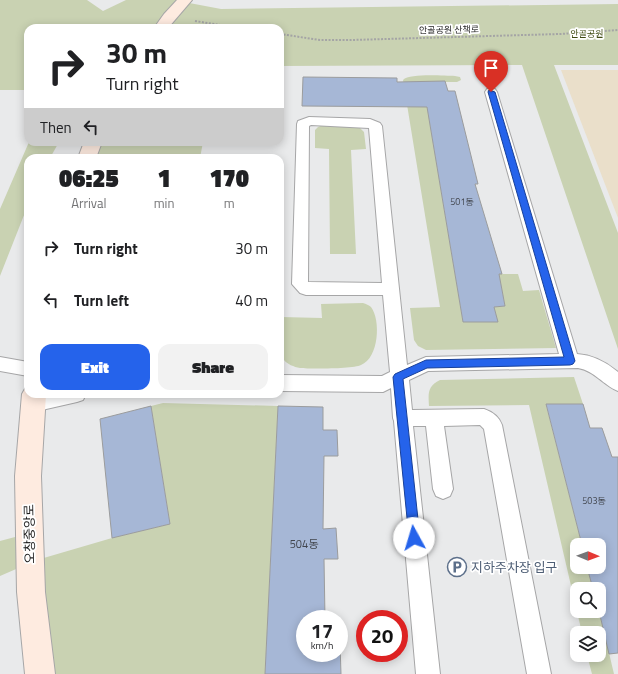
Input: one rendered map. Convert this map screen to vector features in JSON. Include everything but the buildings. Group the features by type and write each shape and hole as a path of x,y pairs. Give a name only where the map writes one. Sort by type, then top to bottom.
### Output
{"street":[{"path":"165,22 185,0"},
{"name":"오창중앙로","path":"33,399 28,476 30,592 40,674"}],"lane":[{"path":"491,92 570,361"},
{"path":"390,289 306,289 300,284 303,124 309,121 370,122 375,126 390,289 398,377 428,674"},
{"path":"284,383 383,384 426,364 570,361 589,362 599,367 618,383"},
{"path":"0,364 24,368"},
{"path":"402,418 484,417 493,425 539,674"},
{"path":"434,418 443,489"}],"path":[{"path":"165,22 190,24"},
{"name":"안골공원 산책로","path":"284,35 320,40 351,40 560,34 618,30"}],"shaded area":[{"path":"561,70 618,70 618,218"}],"green space":[{"name":"안골공원","path":"0,0 87,0 103,11 126,0 185,0 184,2 221,9 618,4 618,65 554,65 618,233 618,349 522,65 284,66 284,24 24,24 24,90 0,90"},
{"path":"413,76 460,77 461,80 457,82 423,82 463,322 497,321 494,307 505,306 501,285 480,274 518,274 523,291 539,290 556,348 426,350 418,346 414,340 410,308 440,307 403,80"},
{"path":"323,125 359,127 364,132 366,149 351,150 356,254 330,254 329,149 315,148 315,130"},
{"path":"27,146 57,146 52,154 24,154 24,215 0,276 0,209"},
{"path":"92,146 202,146 201,154 88,154"},
{"path":"363,303 371,307 374,313 377,329 375,347 372,355 367,361 361,365 350,367 313,369 295,367 284,360 284,317 322,318 321,304"},
{"path":"574,377 583,404 546,405 580,538 570,538 570,574 589,574 591,582 570,582 529,405 429,406 431,387 440,380"},
{"path":"163,403 278,406 265,674 40,674 30,563 0,576 0,541 30,533 30,562 112,538 170,524 151,406"},
{"path":"579,618 601,618 603,626 580,626"},
{"path":"606,640 614,674 592,674 589,662 606,662"}],"place":[{"name":"지하주차장 입구","path":"457,567"}],"route":[{"path":"414,538 398,377 426,364 570,361 491,92"}]}
